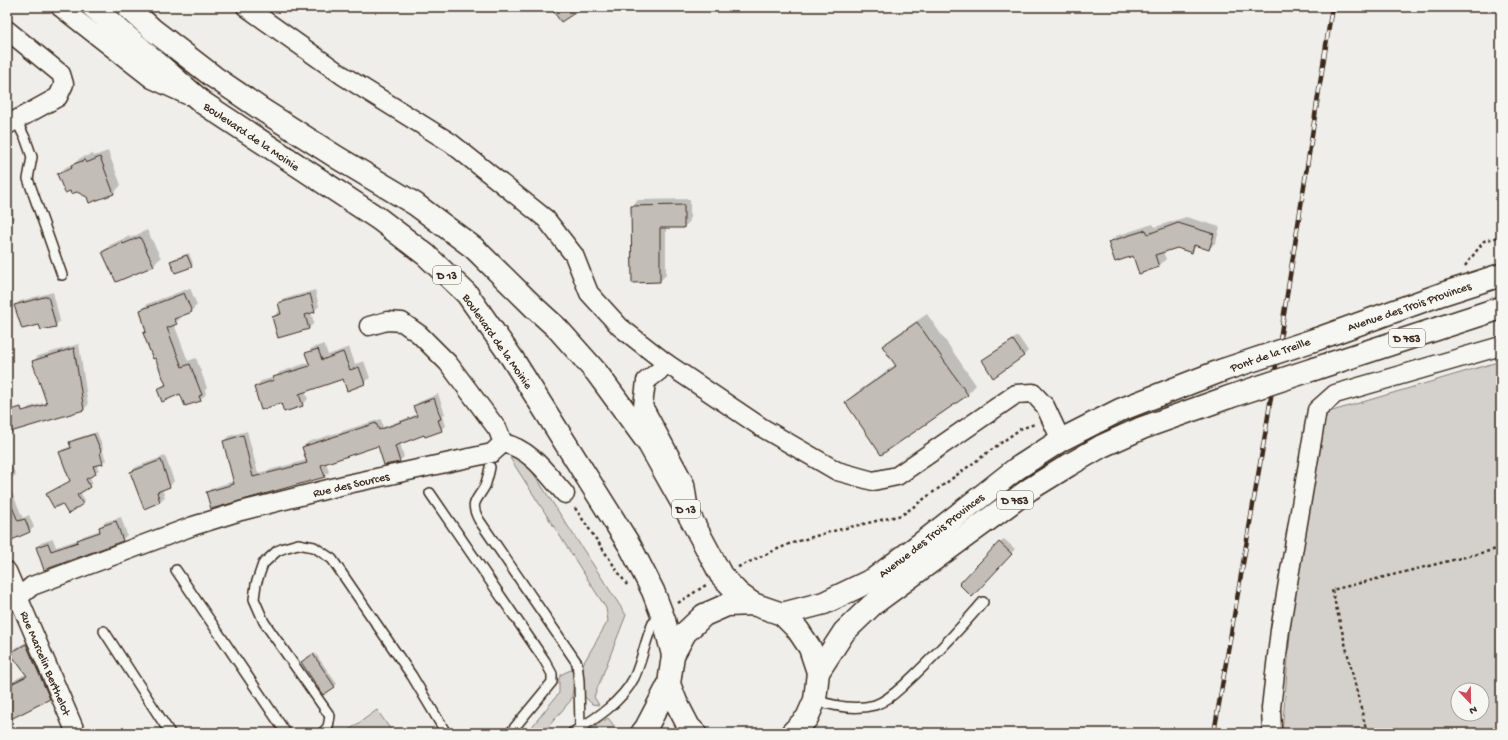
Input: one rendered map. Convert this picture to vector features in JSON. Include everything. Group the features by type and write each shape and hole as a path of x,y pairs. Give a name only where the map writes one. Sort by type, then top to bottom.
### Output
{"main road":[{"name":"Boulevard de la Moinie","path":"93,7 203,104 379,219 426,255 467,294 512,358 630,546 654,591 664,620 673,655"},
{"name":"D 13","path":"128,7 153,30 214,78 324,150 415,204 474,248 535,308 558,328 597,373 649,444 721,575 738,594 753,604"},
{"name":"Avenue des Trois Provinces","path":"1317,339 1442,294 1501,275"},
{"name":"Avenue des Trois Provinces","path":"818,672 844,632 872,605 1030,489 1069,464 1102,446 1142,428 1229,397 1501,308"},
{"name":"Pont de la Treille","path":"1223,370 1317,339"},
{"name":"Avenue des Trois Provinces","path":"782,614 824,603 874,579 1016,469 1057,431 1120,410 1223,370"},
{"path":"642,733 669,684 673,655 685,632 704,615 728,605 753,604 782,614 798,630 810,648 818,672 806,721"},
{"path":"669,684 689,728 695,733"}],"street":[{"path":"60,7 152,78 203,104"},
{"path":"246,7 342,75 451,143 546,219 574,255 589,293 620,327 666,363 761,427 837,472 873,481 897,476 1016,394 1033,394 1045,406 1057,431"},
{"path":"7,30 61,74 64,84 58,97 12,122"},
{"path":"369,326 387,321 402,322 419,334 448,363 498,430 504,443 515,446 530,456 565,494"},
{"path":"1272,733 1271,708 1280,630 1317,410 1335,394 1501,346"},
{"path":"666,363 659,371 646,381 643,406 685,484 690,517"},
{"name":"Rue des Sources","path":"13,599 32,586 193,526 240,511 348,484 492,454 504,443"},
{"name":"Rue Marcelin Berthelot","path":"7,571 13,599 76,733"}],"lane":[{"path":"12,122 26,140 32,157 28,179 62,275"},
{"path":"490,467 485,485 475,502 474,512 478,520 577,663 579,681 576,731"},
{"path":"430,493 545,661 552,674 552,682 510,733"},
{"path":"322,733 328,727 330,716 264,622 254,600 256,584 263,564 277,551 298,544 314,547 332,559 412,676 446,733"},
{"path":"176,570 286,733"},
{"path":"806,721 828,704 846,706 876,705 889,698 943,647 983,602"},
{"path":"576,731 604,713 628,688 634,677 653,623 664,620"},
{"path":"104,632 170,733"}],"path":[{"path":"721,575 789,544 829,532 902,515 1020,430 1038,423 1057,431"},
{"path":"1367,733 1332,590 1501,548"}],"shaded area":[{"path":"1501,361 1501,733 1282,733 1292,610 1322,414"},
{"path":"522,456 626,615 594,697 599,705 592,704 584,696 583,664 608,621 606,608 510,458"},
{"path":"573,669 573,690 571,700 543,733 527,733 559,693 559,678 562,674"},
{"path":"377,710 393,733 345,733"},
{"path":"608,718 615,727 613,733 585,733"}],"building":[{"path":"550,7 584,7 561,22"},
{"path":"100,157 114,194 89,203 87,197 77,192 71,194 70,191 65,193 57,174 72,168 71,165 85,160 86,163"},
{"path":"684,205 684,228 660,228 660,282 632,283 631,206"},
{"path":"1178,223 1214,234 1209,250 1194,245 1192,253 1177,248 1155,255 1159,267 1139,274 1133,256 1115,262 1108,242 1146,230 1148,234"},
{"path":"140,237 154,266 116,282 102,252 122,242 123,244"},
{"path":"187,255 192,267 175,273 170,261"},
{"path":"184,293 192,312 174,319 177,324 167,328 182,367 190,364 202,395 199,396 201,401 185,406 180,394 162,402 157,389 166,385 155,358 153,359 143,333 146,332 140,310"},
{"path":"310,294 315,312 305,315 309,329 278,338 272,317 281,314 278,303"},
{"path":"48,296 56,327 41,330 39,325 22,329 14,305"},
{"path":"917,322 968,395 881,455 845,402 896,366 882,346"},
{"path":"1013,340 1024,356 993,378 982,360"},
{"path":"74,348 84,410 7,433 7,411 21,407 22,411 47,404 32,361"},
{"path":"318,349 322,360 343,352 350,370 359,367 365,384 347,391 343,379 299,394 303,406 284,412 281,403 261,410 254,387 274,380 273,377 310,366 305,353"},
{"path":"434,398 441,419 438,420 442,431 425,437 424,435 395,446 400,462 384,465 378,446 321,465 325,477 211,509 206,492 234,484 223,441 243,435 253,477 307,463 302,447 376,423 379,430 417,416 413,406"},
{"path":"94,434 101,451 103,464 93,466 96,474 86,479 90,487 77,495 83,504 68,514 62,504 54,508 46,494 70,481 59,452 71,448 69,442"},
{"path":"161,460 170,487 157,492 160,502 144,509 130,472"},
{"path":"7,495 18,521 25,519 30,532 7,542"},
{"path":"116,521 123,541 44,570 36,547 48,543 51,551 78,542 77,540 100,532 99,527"},
{"path":"999,542 1012,554 972,597 959,584"},
{"path":"26,644 50,699 7,721 7,694 11,684 27,676 10,653"},
{"path":"313,654 335,687 323,695 301,662"}],"railway":[{"path":"1214,733 1266,429 1332,7"}]}
